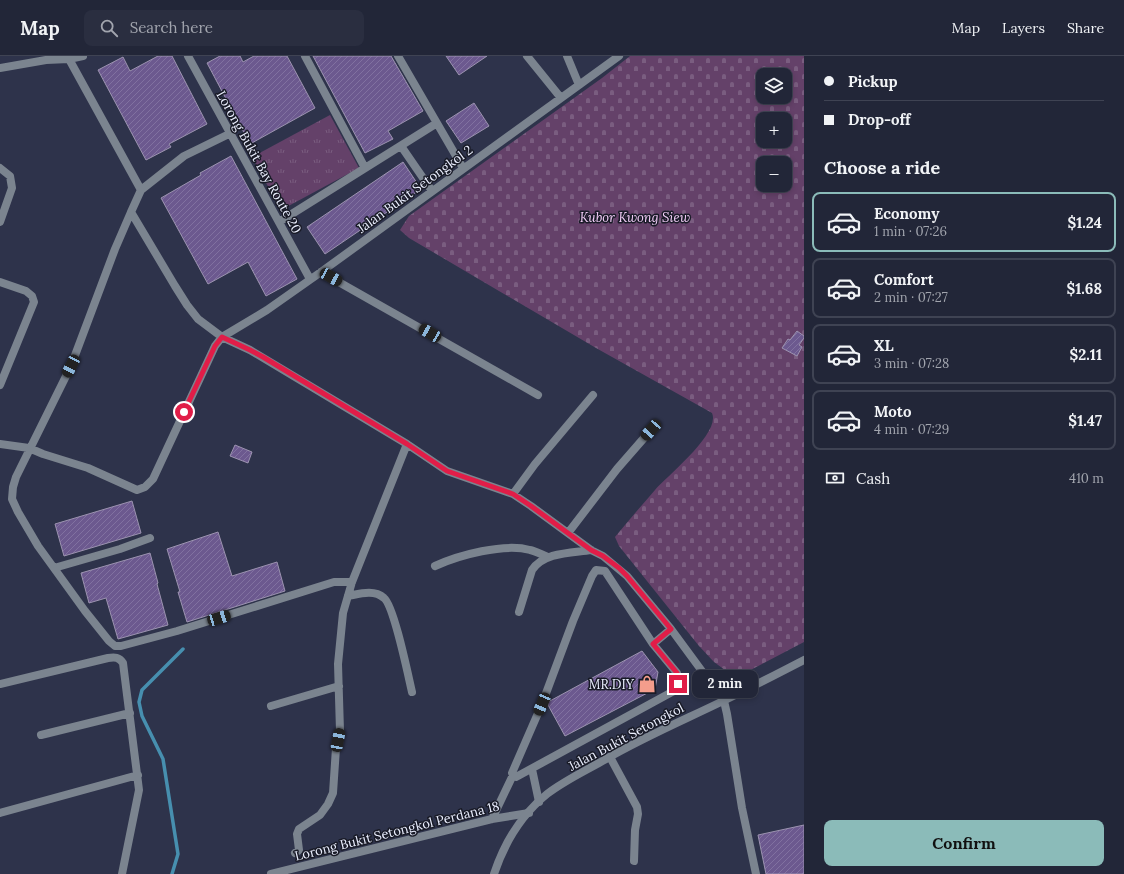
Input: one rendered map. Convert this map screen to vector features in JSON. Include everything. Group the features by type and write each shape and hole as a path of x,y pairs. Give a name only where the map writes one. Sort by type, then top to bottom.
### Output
{"street":[{"path":"0,68 46,60 70,59 83,56"},
{"name":"Lorong Bukit Bay Route 20","path":"188,56 310,279"},
{"path":"304,56 365,168"},
{"path":"398,56 463,168"},
{"path":"527,56 561,98"},
{"path":"567,56 579,85"},
{"name":"Jalan Bukit Setongkol 2","path":"222,337 267,310 321,272 619,56"},
{"path":"70,59 141,190"},
{"path":"279,222 437,123"},
{"path":"230,133 184,156 141,190 115,249 71,366 29,448 16,477 12,499 38,546 85,611 109,641 115,646 121,646 177,631 334,582 352,582"},
{"path":"401,146 432,191"},
{"path":"0,168 10,176 12,188 0,222"},
{"path":"131,212 187,305 198,319 222,337 250,350 407,444 447,471 513,494 591,550 603,556 627,576 671,629 724,701 742,808 756,874"},
{"path":"321,272 538,395"},
{"path":"0,282 26,291 32,296 34,302 0,385"},
{"path":"0,444 29,448 88,468 137,490 145,487 153,479 215,346 222,337"},
{"path":"513,494 535,464 593,395"},
{"path":"568,533 617,469 651,430"},
{"path":"295,853 299,850 297,834 299,829 320,815 328,804 333,793 336,748 340,732 338,664 341,622 352,582 407,444"},
{"path":"54,568 120,549 150,538"},
{"path":"435,566 448,560 475,552 495,550 528,549 548,557"},
{"path":"519,612 532,570 535,566 548,557 591,550"},
{"path":"492,819 513,775 512,773 542,704 573,621 592,576 596,570 605,570 653,644 677,673 678,684 672,692 532,769 516,777 513,775"},
{"path":"348,596 369,593 383,597 389,603 402,648 412,692"},
{"path":"653,644 671,629"},
{"path":"0,684 108,658 116,657 123,663 139,790 122,874"},
{"name":"Jalan Bukit Setongkol","path":"494,874 506,844 519,824 547,794 610,757 685,718 724,701 804,660"},
{"path":"272,706 339,686"},
{"path":"41,735 130,713"},
{"path":"610,757 637,807 638,814 635,830 634,861"},
{"path":"532,769 539,802"},
{"path":"0,813 138,775"},
{"name":"Lorong Bukit Setongkol Perdana 18","path":"271,874 492,819 529,813"}],"green space":[{"name":"Kubor Kwong Siew","path":"630,56 804,56 804,642 739,676 729,673 714,662 699,646 619,546 615,537 655,490 701,442 709,431 713,421 712,413 596,348 409,238 400,230 409,216 602,78"},
{"path":"330,115 359,168 281,210 252,157"}],"building":[{"path":"158,56 172,56 207,124 169,144 171,147 146,160 98,70 123,57 130,71"},
{"path":"220,56 240,56 243,62 254,56 287,56 315,108 250,144 207,63"},
{"path":"313,56 391,56 423,111 388,131 393,139 365,153"},
{"path":"446,56 487,56 459,75"},
{"path":"474,103 489,126 461,143 446,121"},
{"path":"231,156 297,279 266,296 248,262 208,284 161,198 201,175 200,173"},
{"path":"403,162 421,189 325,254 307,227"},
{"path":"797,331 804,336 804,338 799,345 802,347 797,356 782,348 788,339 790,340"},
{"path":"235,445 252,452 248,463 230,456"},
{"path":"132,501 141,533 64,556 55,524"},
{"path":"218,532 232,576 277,562 285,591 187,622 167,549"},
{"path":"150,553 168,625 118,639 106,598 89,603 81,573"},
{"path":"642,651 658,672 655,689 565,736 548,705 548,702"},
{"path":"804,825 804,874 766,874 758,835"}],"waterway":[{"path":"172,874 178,854 163,759 142,716 139,702 142,690 183,649"}],"place":[{"name":"MR.DIY","path":"647,684"}],"route":[{"path":"184,412 215,346 222,337 263,357 407,444 447,471 513,494 591,550 603,556 627,576 671,629 653,644 677,673 678,684"}]}
